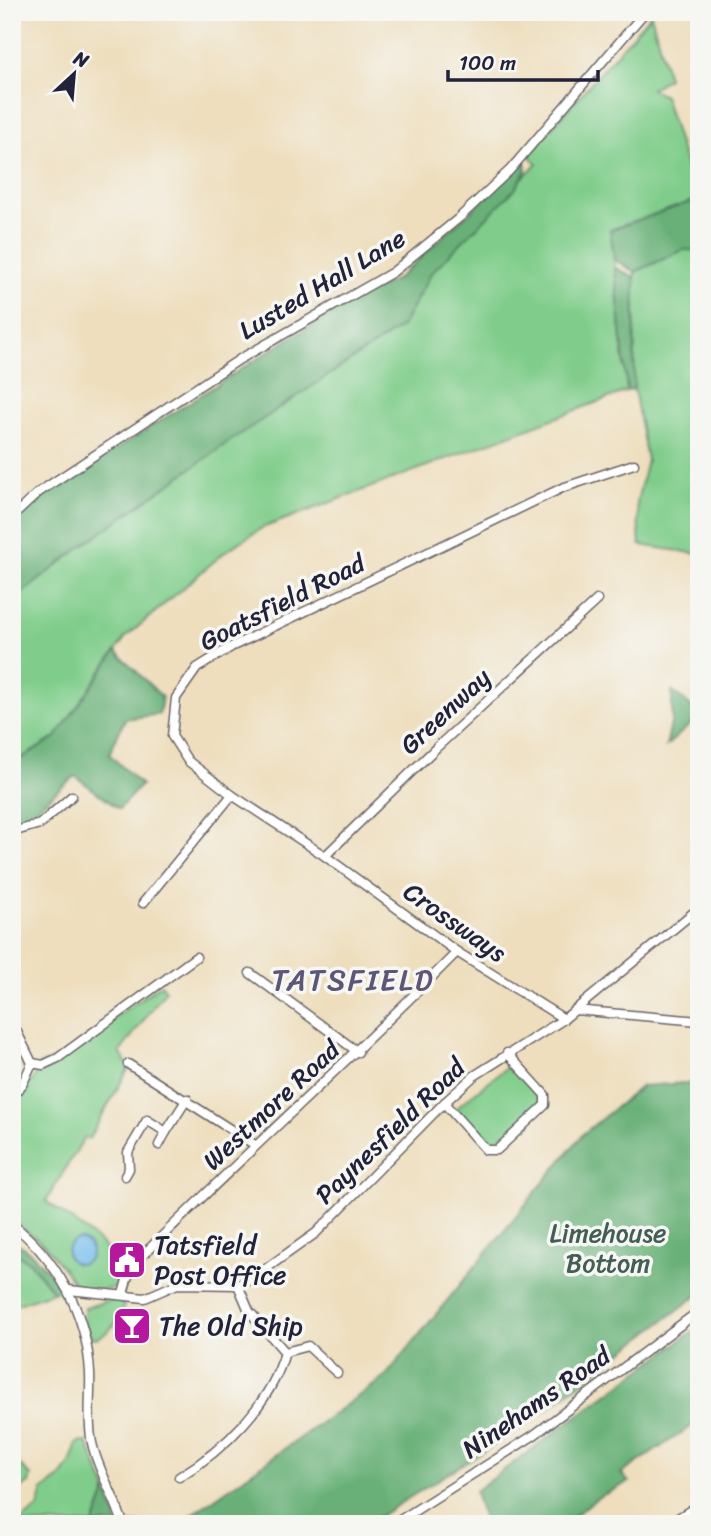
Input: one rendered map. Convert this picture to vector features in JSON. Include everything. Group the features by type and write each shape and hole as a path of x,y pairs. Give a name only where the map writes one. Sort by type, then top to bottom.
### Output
{"street":[{"name":"Lusted Hall Lane","path":"12,517 39,492 240,359 393,272 459,218 510,170 645,12"},
{"name":"Goatsfield Road","path":"325,856 232,796 188,761 172,736 176,698 197,668 231,647 562,488 634,464"},
{"name":"Greenway","path":"325,856 436,748 597,600"},
{"path":"12,832 40,824 72,796"},
{"path":"143,904 232,796"},
{"name":"Crossways","path":"325,856 457,952 564,1019"},
{"name":"Paynesfield Road","path":"238,1285 250,1280 316,1233 444,1103 507,1053 564,1019 699,908"},
{"name":"Westmore Road","path":"123,1294 131,1269 256,1145 359,1052 457,952"},
{"path":"12,1022 32,1063 43,1066 58,1058 196,957"},
{"path":"250,972 359,1052"},
{"path":"575,1010 699,1021"},
{"path":"444,1103 486,1150 497,1150 545,1105 545,1095 507,1053"},
{"path":"12,1095 22,1085 32,1063"},
{"path":"128,1063 256,1145"},
{"path":"159,1145 187,1099"},
{"path":"125,1176 129,1169 128,1152 147,1120 166,1132"},
{"path":"12,1224 31,1239 69,1290 88,1353 92,1444 115,1496 123,1524"},
{"path":"69,1290 145,1298 177,1284 238,1285 249,1311 285,1352"},
{"name":"Ninehams Road","path":"394,1524 534,1435 699,1311"},
{"path":"285,1352 308,1346 337,1373"},
{"path":"179,1477 205,1461 226,1442 275,1380 285,1352"},
{"path":"669,1524 699,1505"}],"green space":[{"path":"651,14 668,78 651,89 664,96 697,201 611,230 627,391 262,528 226,551 125,638 56,737 12,764 12,601 86,543 227,443 402,326 431,273 537,163 528,155"},
{"path":"525,161 526,171 516,188 431,273 402,326 227,443 86,543 12,601 12,525 40,498 271,350 355,299 397,279"},
{"path":"699,199 699,250 683,250 635,272 615,260 610,230"},
{"path":"683,250 699,250 699,554 640,545 637,502 647,460 634,389 635,272"},
{"path":"615,268 635,277 634,389 627,391"},
{"path":"116,651 162,697 159,714 125,719 109,754 141,785 119,809 75,776 23,819 12,819 12,764 56,737"},
{"path":"672,691 699,712 699,717 666,746 672,719"},
{"path":"161,984 166,990 120,1052 129,1068 89,1139 84,1138 46,1201 104,1247 122,1268 126,1278 120,1287 82,1293 45,1246 12,1219 12,1100 34,1079 39,1065 58,1059"},
{"path":"508,1066 513,1067 539,1098 540,1104 497,1140 487,1143 456,1108"},
{"name":"Limehouse Bottom","path":"699,1082 699,1294 524,1426 367,1524 128,1524 183,1521 385,1377 583,1134 642,1086"},
{"path":"12,1239 32,1254 64,1288 53,1292 30,1262 12,1252"},
{"path":"12,1252 30,1262 53,1292 12,1306"},
{"path":"116,1298 124,1305 121,1315 114,1326 94,1338 85,1324 85,1308"},
{"path":"699,1327 699,1421 621,1474 629,1482 597,1498 564,1524 484,1524 475,1491"},
{"path":"87,1442 107,1490 94,1524 17,1524 38,1508 43,1490 60,1478 70,1464 77,1443"},
{"path":"12,1458 31,1476 29,1483 12,1494 12,1484 20,1477 12,1468"},
{"path":"107,1490 118,1524 94,1524"}],"water":[{"path":"79,1240 88,1243 91,1252 88,1261 79,1264 70,1261 67,1252 70,1243"}],"place":[{"name":"Tatsfield Post Office","path":"127,1260"},
{"name":"The Old Ship","path":"132,1326"}],"district":[{"name":"TATSFIELD","path":"353,980"}]}
